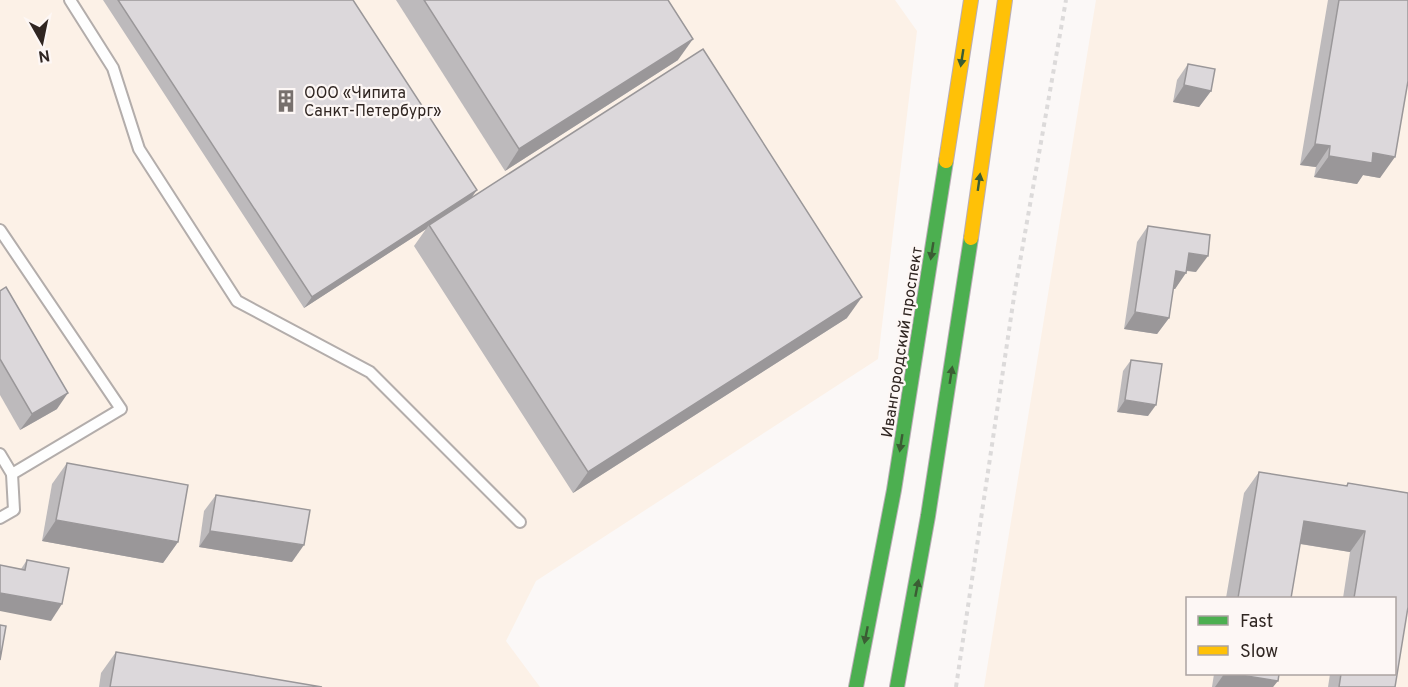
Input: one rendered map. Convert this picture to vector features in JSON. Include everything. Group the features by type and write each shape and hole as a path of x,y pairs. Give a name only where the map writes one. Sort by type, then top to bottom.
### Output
{"highway":[{"name":"Ивангородский проспект","path":"856,687 894,490 971,0"},
{"path":"897,687 919,582 956,349 1005,0"}],"lane":[{"path":"70,0 113,68 139,149 237,301 370,372 520,522"},
{"path":"0,230 121,409 12,474"},
{"path":"0,454 12,474 14,510 0,519"}],"path":[{"path":"956,687 1015,290 1066,0"}],"shaded area":[{"path":"0,0 895,0 917,31 878,359 536,581 506,641 540,687 0,687"},
{"path":"1096,0 1408,0 1408,687 984,687"}],"building":[{"name":"ООО «Чипита Санкт-Петербург»","path":"118,0 353,0 477,190 312,297"},
{"path":"424,0 668,0 693,39 519,149"},
{"path":"1339,0 1408,0 1408,81 1395,157 1373,153 1372,163 1329,156 1330,146 1315,144"},
{"path":"703,49 862,297 588,472 429,225"},
{"path":"1188,64 1215,69 1211,91 1184,85"},
{"path":"1148,226 1210,235 1208,256 1189,253 1186,273 1176,271 1169,318 1135,312"},
{"path":"6,287 68,393 32,414 0,359 0,291"},
{"path":"1131,360 1162,364 1156,405 1125,400"},
{"path":"67,463 188,485 178,542 56,520"},
{"path":"1259,472 1408,493 1408,607 1395,687 1339,687 1341,675 1396,675 1396,597 1354,597 1365,531 1304,521 1291,597 1238,597"},
{"path":"216,495 310,510 304,545 210,531"},
{"path":"27,560 69,568 62,604 0,593 0,565 25,570"},
{"path":"0,625 6,626 0,660"},
{"path":"116,652 322,687 110,687"},
{"path":"1240,675 1279,675 1278,681"}],"traffic: fast":[{"path":"856,687 894,490 946,161"},
{"path":"897,687 928,516 971,238"}],"traffic: slow":[{"path":"946,161 971,0"},
{"path":"971,238 1005,0"}],"place":[{"name":"ООО «Чипита Санкт-Петербург»","path":"286,101"}]}
